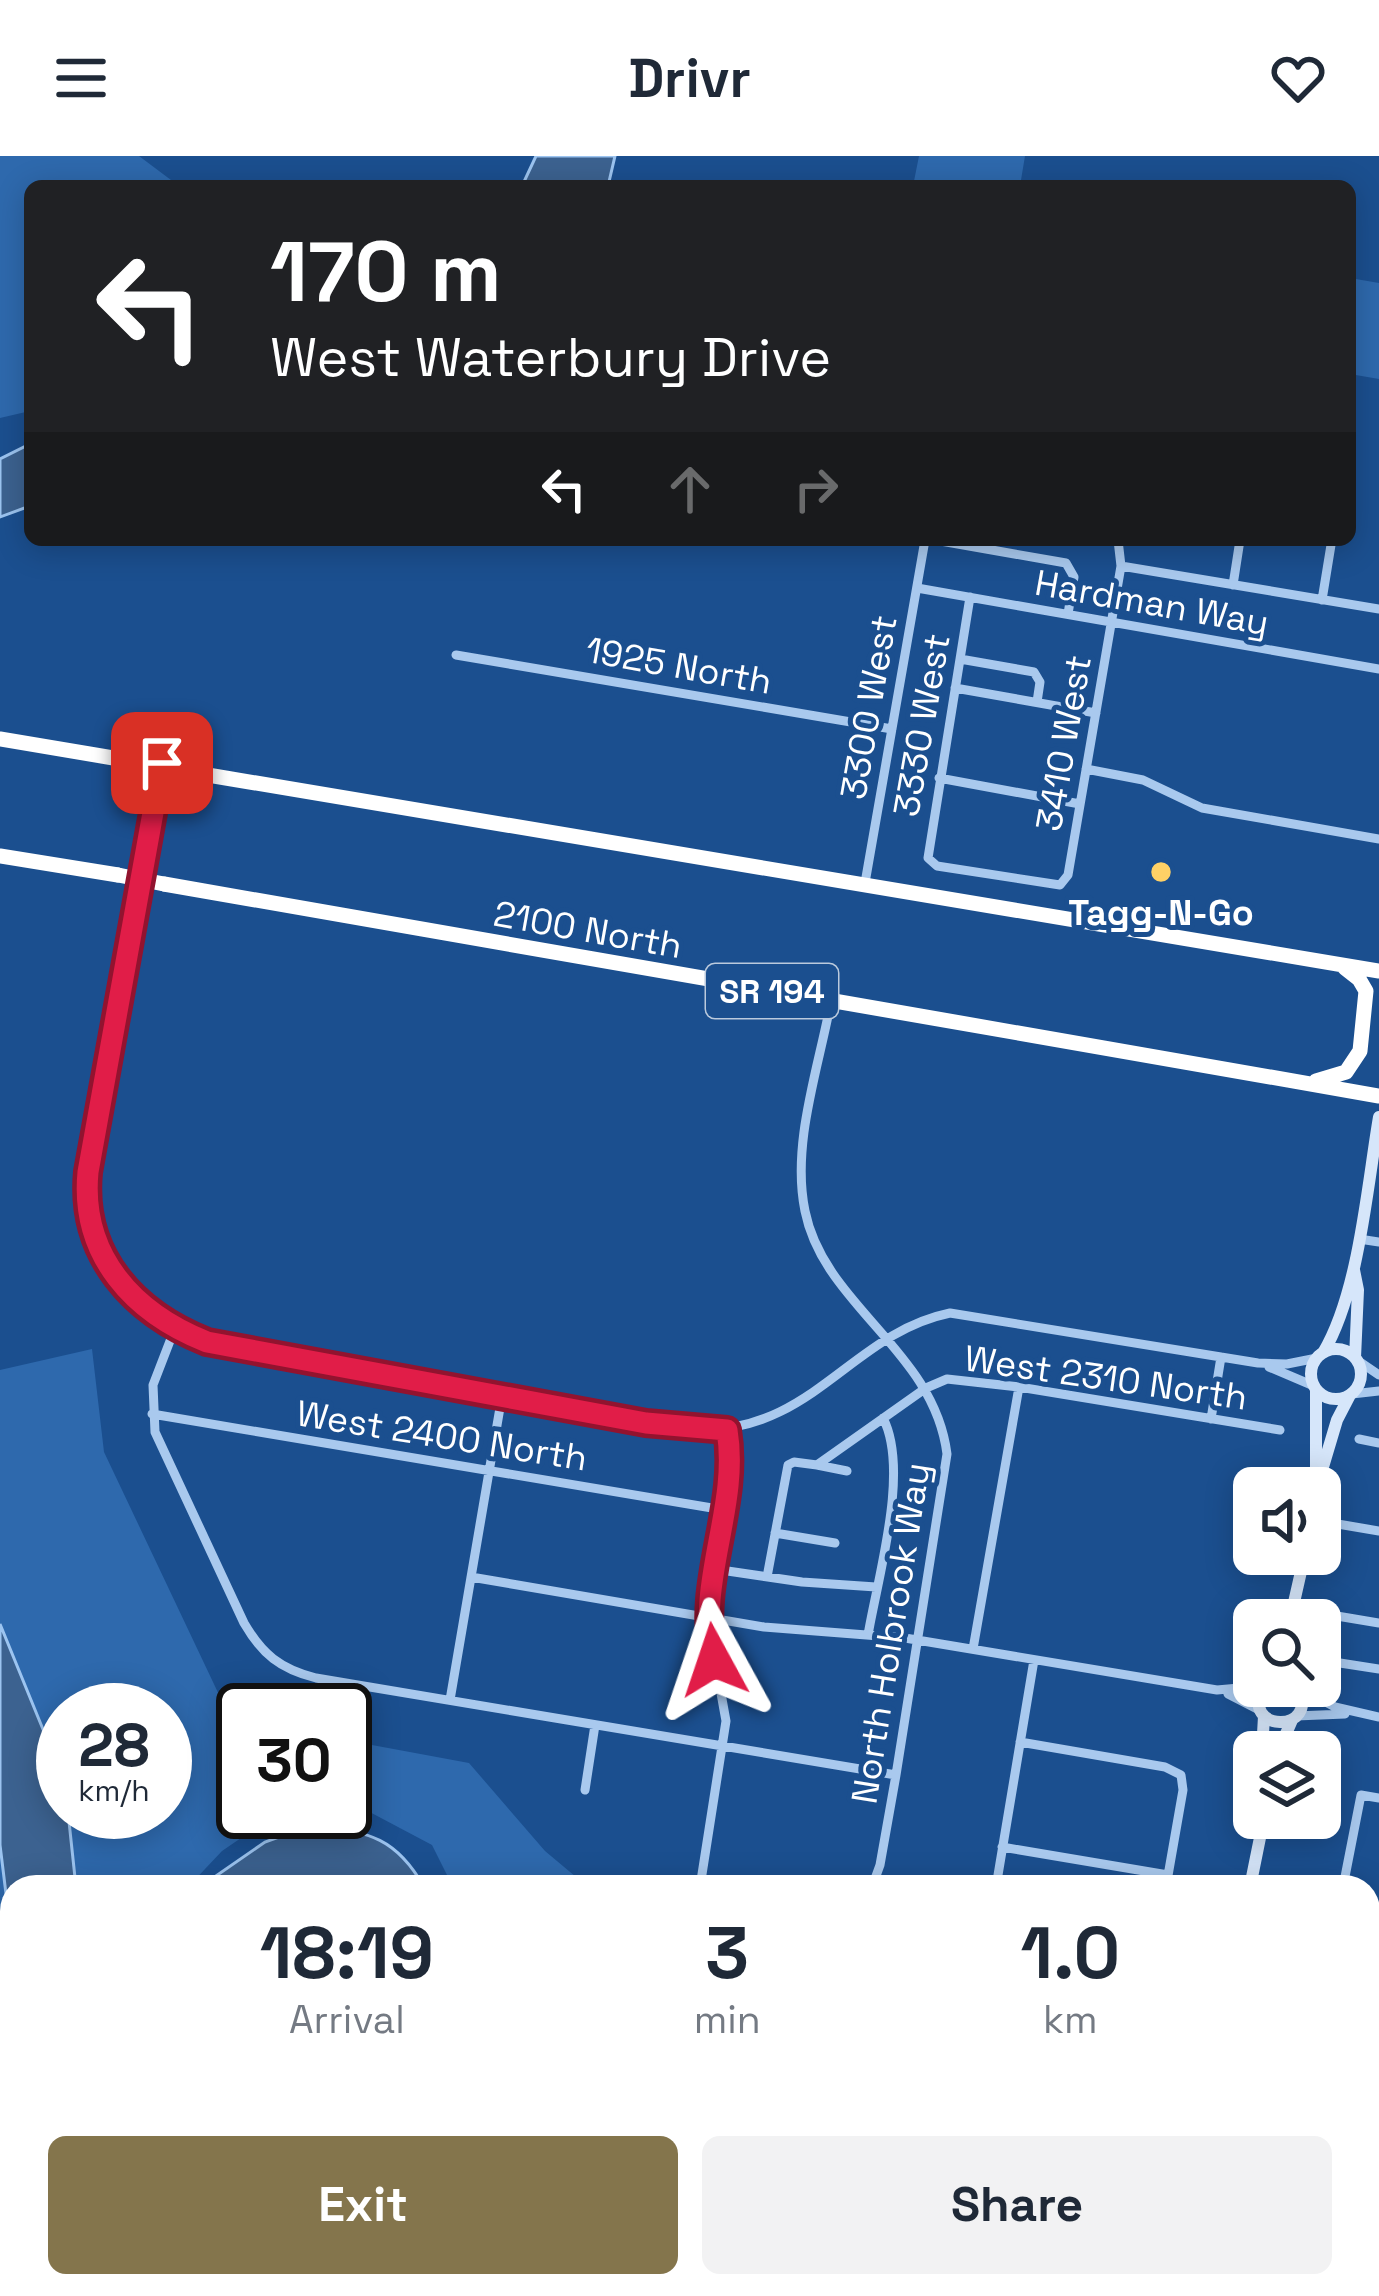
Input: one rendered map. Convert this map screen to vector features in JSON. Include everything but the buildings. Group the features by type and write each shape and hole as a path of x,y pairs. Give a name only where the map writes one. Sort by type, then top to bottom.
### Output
{"highway":[{"path":"0,739 1379,971"},
{"name":"2100 North","path":"0,856 1379,1096"},
{"path":"1301,1082 1346,1072 1360,1052 1366,992 1354,975 1336,964"}],"street":[{"name":"3300 West","path":"865,883 924,546"},
{"path":"966,546 1070,566 1074,577 1068,614"},
{"name":"3410 West","path":"1063,884 1112,622 1121,566 1119,546"},
{"path":"1233,585 1239,546"},
{"path":"1322,600 1331,546"},
{"path":"1121,566 1379,609"},
{"name":"Hardman Way","path":"916,588 1379,669"},
{"name":"3330 West","path":"970,597 926,850 937,866 1063,884"},
{"name":"1925 North","path":"456,655 892,729"},
{"path":"959,659 1034,672 1040,682 1037,702"},
{"path":"955,688 1096,713"},
{"path":"169,720 87,1192 92,1225 108,1264 140,1306 176,1328 229,1348 646,1423 727,1430 760,1423 785,1411 927,1318 963,1313 1258,1363 1287,1364 1338,1349 1379,1375"},
{"path":"1087,769 1143,780 1202,808 1379,839"},
{"path":"939,778 1080,803"},
{"name":"North Holbrook Way","path":"831,1001 802,1139 803,1205 815,1243 830,1268 926,1388 941,1421 948,1469 876,1875"},
{"path":"1316,1467 1311,1371 1338,1326 1354,1268 1379,1118"},
{"path":"1359,1239 1379,1242"},
{"path":"1322,1467 1337,1420 1360,1381 1354,1268"},
{"path":"176,1328 156,1376 152,1414 159,1444 244,1623 280,1666 316,1678 896,1775"},
{"path":"1211,1419 1221,1357"},
{"path":"1258,1363 1331,1399 1379,1391"},
{"name":"West 2310 North","path":"926,1388 947,1379 1019,1387 1280,1430"},
{"path":"973,1649 1019,1387"},
{"path":"817,1465 926,1388"},
{"path":"450,1700 502,1396"},
{"name":"West 2400 North","path":"152,1414 724,1510"},
{"path":"868,1635 896,1469 893,1440 883,1418"},
{"path":"702,1875 724,1746 726,1704 707,1616 731,1470 727,1430"},
{"path":"1359,1439 1379,1443"},
{"path":"767,1576 790,1463 847,1471"},
{"path":"1341,1525 1379,1531"},
{"path":"775,1533 835,1543"},
{"path":"714,1568 876,1587"},
{"path":"1296,1599 1301,1575"},
{"path":"471,1577 791,1630 919,1640 1217,1690 1233,1689"},
{"path":"1298,1594 1299,1599"},
{"path":"1341,1617 1379,1623"},
{"path":"998,1875 1034,1660"},
{"path":"1341,1663 1379,1670"},
{"path":"1217,1690 1274,1722 1363,1714"},
{"path":"1261,1707 1263,1731"},
{"path":"1288,1731 1301,1707"},
{"path":"1336,1707 1379,1717"},
{"path":"584,1790 595,1724"},
{"path":"1020,1742 1165,1767 1180,1775 1183,1790 1168,1875"},
{"path":"1345,1875 1360,1795 1379,1798"},
{"path":"1252,1875 1258,1839"},
{"path":"1002,1847 1138,1875"}],"shaded area":[{"path":"0,156 139,156 171,180 24,180 24,412 0,418"},
{"path":"536,156 615,156 609,180 525,180"},
{"path":"919,156 1025,156 1021,180 914,180"},
{"path":"1356,279 1379,283 1379,379 1356,375"},
{"path":"24,447 24,508 0,517 0,459"},
{"path":"92,1349 104,1452 216,1688 216,1839 240,1839 199,1875 0,1875 0,1370"},
{"path":"0,1624 36,1712 36,1839 71,1839 75,1875 4,1875"},
{"path":"372,1745 469,1763 545,1851 574,1875 447,1875 432,1845 372,1813"},
{"path":"372,1838 403,1857 416,1875 217,1875 273,1839"}],"place":[{"name":"Tagg-N-Go","path":"1161,872"}],"route":[{"path":"162,763 88,1172 89,1214 108,1264 150,1313 229,1348 646,1423 727,1430 731,1470 707,1616 714,1660"}]}
